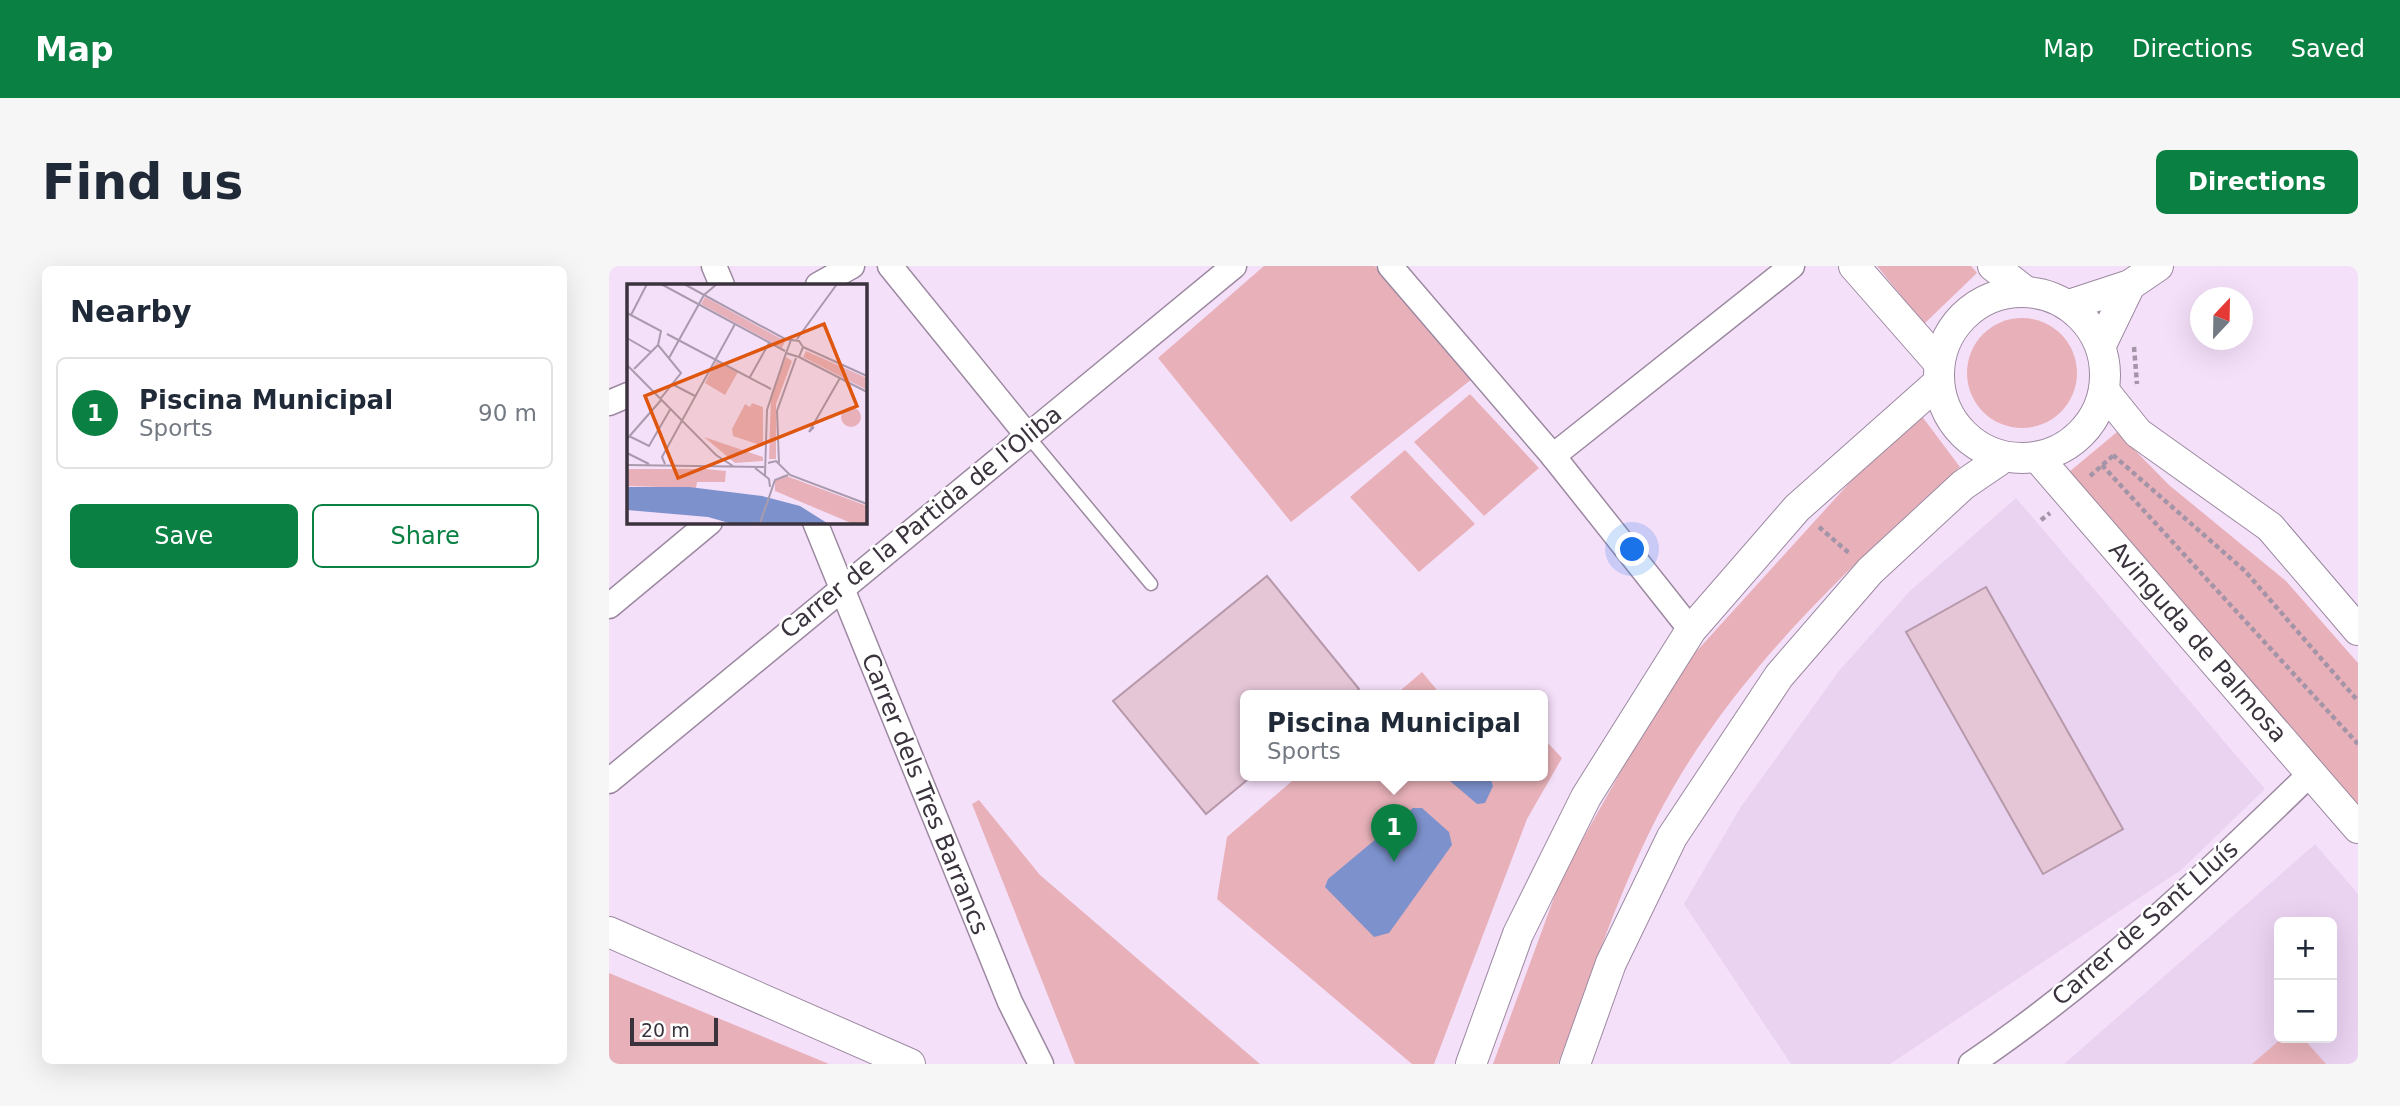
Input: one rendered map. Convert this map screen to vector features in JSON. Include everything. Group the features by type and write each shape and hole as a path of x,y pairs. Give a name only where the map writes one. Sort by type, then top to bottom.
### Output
{"street":[{"path":"714,266 722,284"},
{"path":"820,284 852,266"},
{"path":"890,266 1027,435"},
{"name":"Carrer de la Partida de l'Oliba","path":"609,781 1234,266"},
{"path":"1390,266 1553,456 1691,630"},
{"path":"1553,456 1792,266"},
{"path":"1854,266 1939,373 1949,415 1972,442 2004,457 2038,458 2081,435 2105,392"},
{"path":"1993,266 2025,290 2069,305 2088,322 2101,345 2105,392 2138,433 2270,527 2358,630"},
{"path":"2069,305 2130,285 2158,266"},
{"path":"2101,345 2130,285"},
{"path":"1471,1064 1518,934 1579,810 1691,630 1797,508 1939,373 1954,325 1985,299 2025,290"},
{"path":"609,403 627,395"},
{"path":"1575,1064 1611,963 1672,836 1779,676 1870,571 1963,485 2004,457"},
{"name":"Avinguda de Palmosa","path":"2038,458 2358,828"},
{"path":"609,606 709,523"},
{"name":"Carrer dels Tres Barrancs","path":"815,523 1010,1002 1041,1064"},
{"name":"Carrer de Sant Lluís","path":"1971,1064 2005,1041 2182,898 2311,773"},
{"path":"609,932 910,1064"}],"lane":[{"path":"1027,435 1151,584"}],"path":[{"path":"2133,342 2137,383 2142,395"},
{"path":"2138,433 2113,455 2245,571 2358,701"},
{"path":"2102,465 2358,744"},
{"path":"1797,508 1870,571"}],"shaded area":[{"path":"1264,266 1375,266 1472,379 1291,522 1158,358"},
{"path":"1877,266 1971,266 1977,273 1924,324"},
{"path":"2022,318 2043,322 2061,334 2073,352 2077,373 2073,394 2061,412 2043,424 2022,428 2001,424 1983,412 1971,394 1967,373 1971,352 1983,334 2001,322"},
{"path":"1470,394 1539,468 1484,516 1414,442"},
{"path":"1921,415 1960,467 1808,611 1740,690 1709,732 1680,776 1643,845 1558,1064 1493,1064 1562,876 1675,675 1852,480"},
{"path":"2117,432 2169,485 2286,581 2358,663 2358,808 2069,472"},
{"path":"1405,450 1475,524 1419,572 1350,497"},
{"path":"2016,498 2265,789 2181,870 1890,1064 1791,1064 1684,904 1740,808 1839,671 1909,592"},
{"path":"1422,672 1437,690 1401,690"},
{"path":"1548,743 1562,758 1527,819 1434,1064 1412,1064 1217,899 1227,837 1292,781 1450,781 1493,786 1492,781 1548,781"},
{"path":"979,800 1040,875 1260,1064 1075,1064 972,804"},
{"path":"2315,844 2358,894 2358,1064 2064,1064"},
{"path":"609,973 829,1064 609,1064"},
{"path":"2276,1043 2307,1043 2326,1064 2252,1064"}],"water":[{"path":"1450,781 1492,781 1493,786 1485,803 1477,804"},
{"path":"1413,808 1422,808 1449,832 1452,845 1389,933 1374,937 1325,887 1328,879"}],"building":[{"path":"1267,576 1359,689 1240,690 1240,781 1246,781 1206,814 1113,701"},
{"path":"1986,587 2123,829 2043,874 1906,632"}],"place":[{"name":"Piscina Municipal","path":"1394,862"}]}
